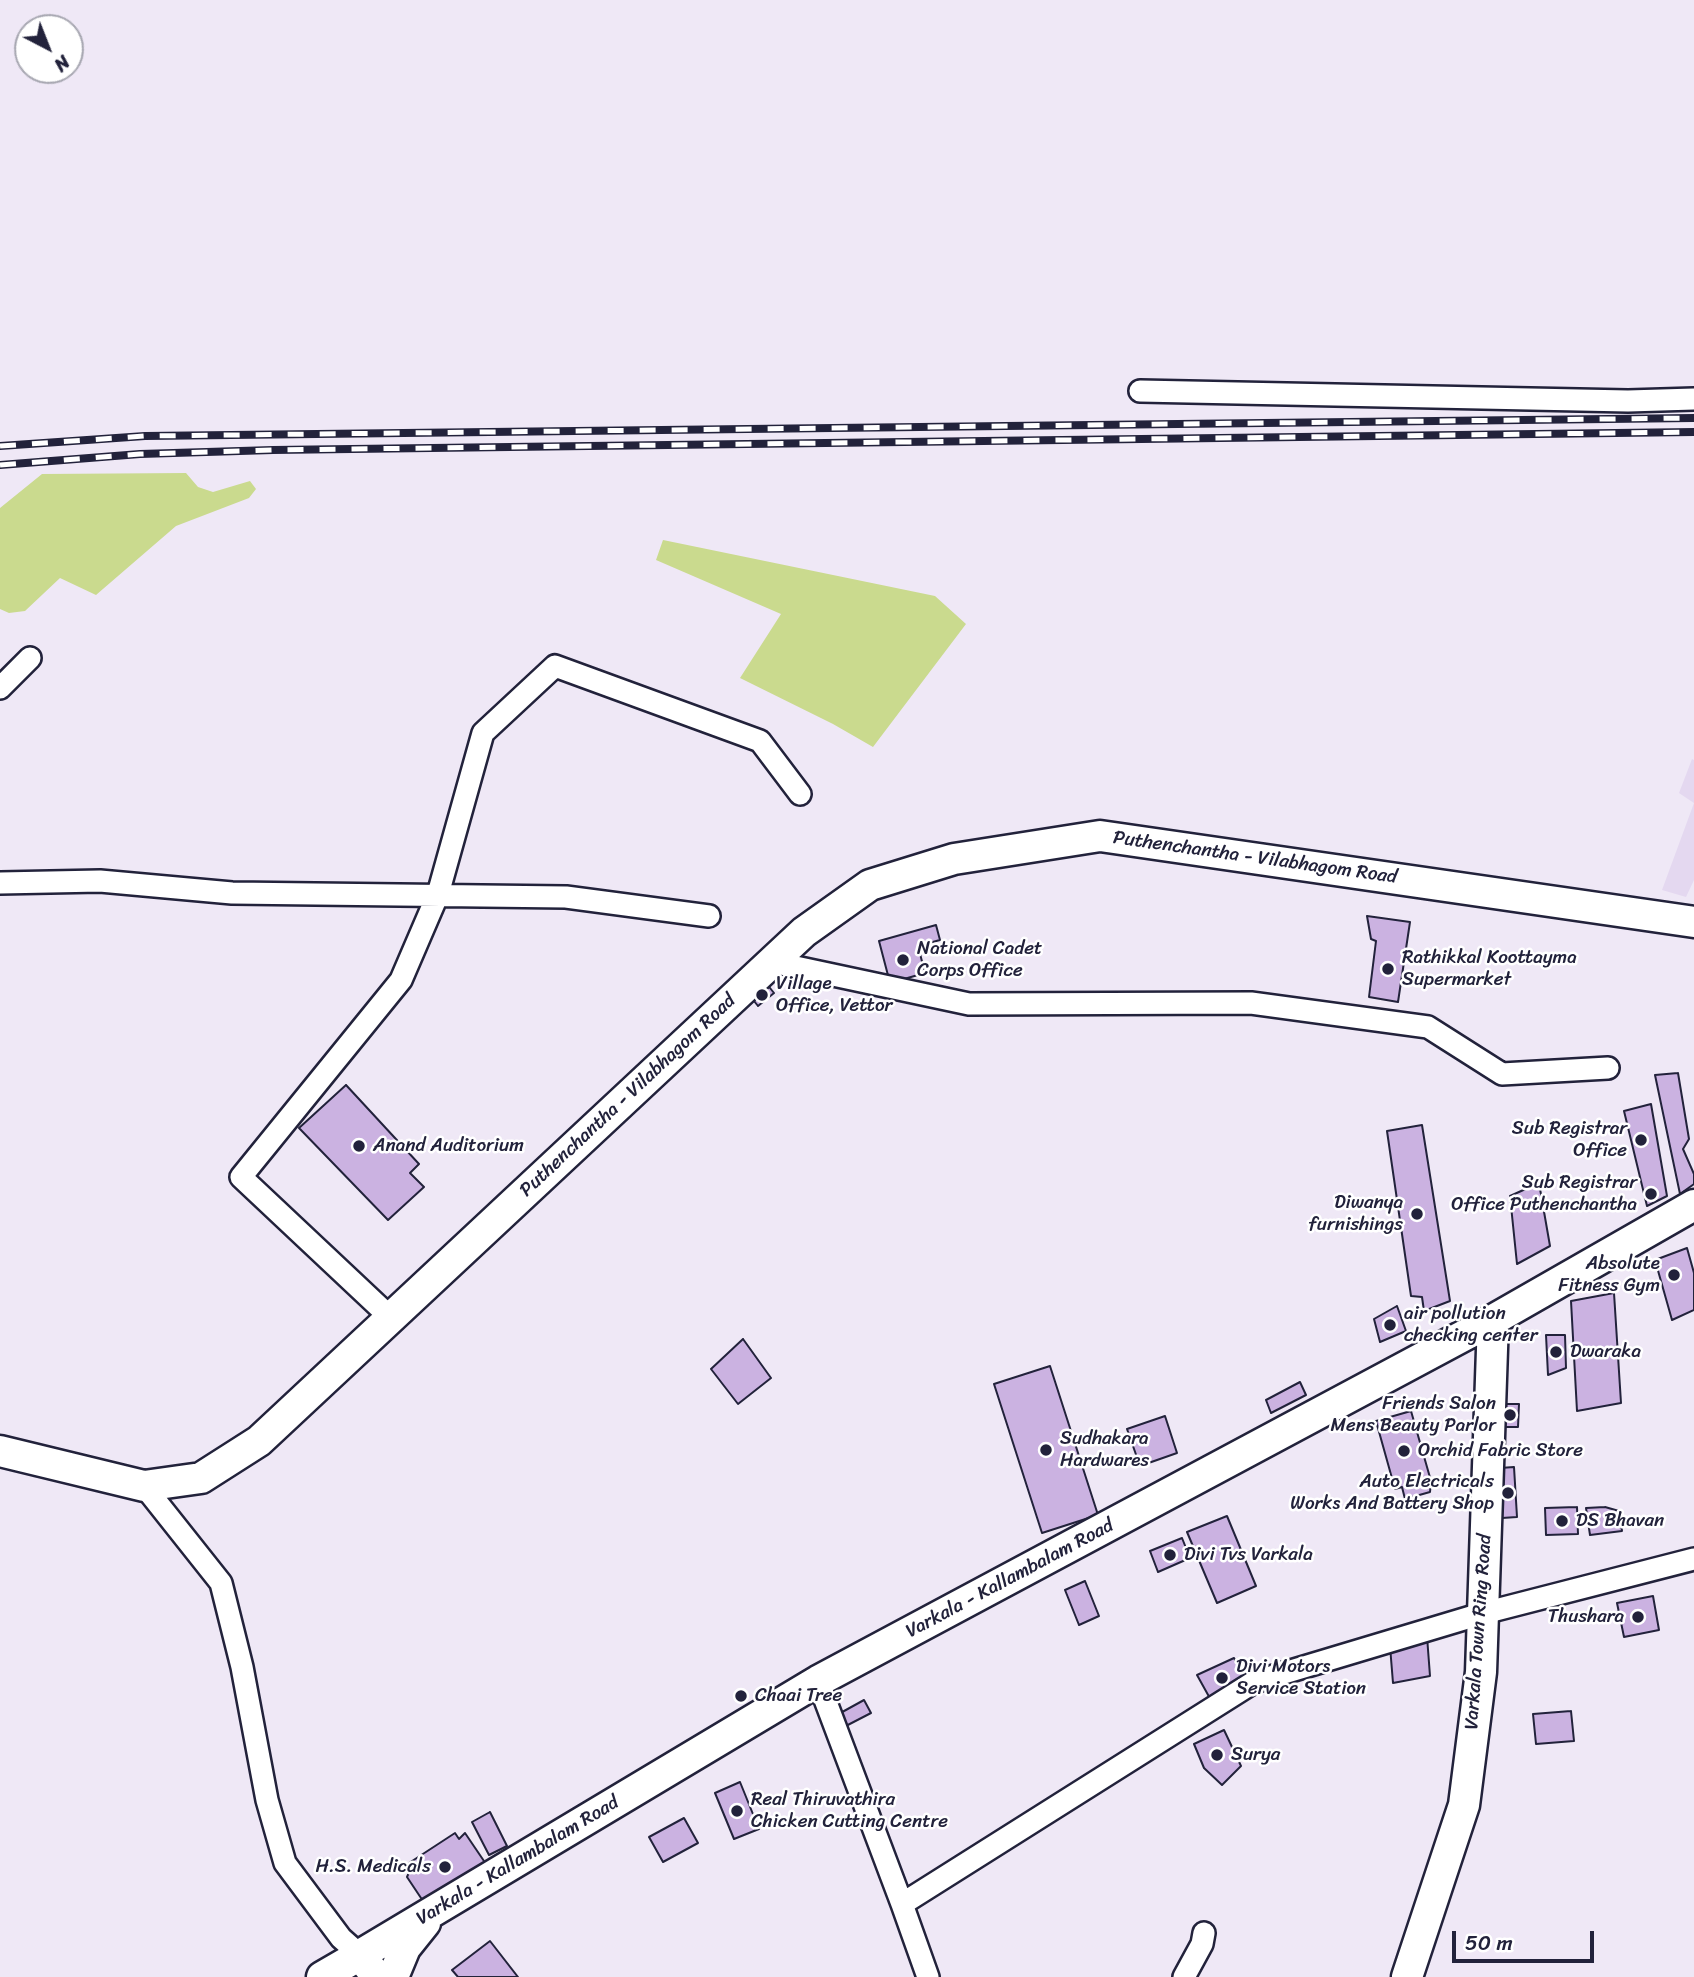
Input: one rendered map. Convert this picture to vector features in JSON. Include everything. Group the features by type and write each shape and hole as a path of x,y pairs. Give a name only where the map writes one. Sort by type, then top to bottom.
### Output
{"main road":[{"name":"Puthenchantha - Vilabhagom Road","path":"0,1451 144,1486 201,1478 259,1441 804,932 870,885 954,859 1100,836 1694,922"},
{"name":"Varkala - Kallambalam Road","path":"322,1977 369,1966 433,1911 818,1681 1493,1320 1694,1205"},
{"name":"Varkala Town Ring Road","path":"1407,1977 1464,1805 1481,1672 1493,1320"},
{"path":"393,1977 405,1948 433,1911"}],"street":[{"path":"1140,391 1628,401 1694,399"},
{"path":"0,688 30,658"},
{"path":"391,1318 241,1177 401,980 438,894 483,733 555,666 760,741 800,794"},
{"path":"0,883 100,881 232,893 566,897 709,916"},
{"path":"772,962 969,1004 1251,1003 1428,1027 1502,1074 1608,1068"},
{"path":"144,1486 221,1583 242,1667 267,1800 285,1863 341,1938 369,1966"},
{"path":"902,1904 1254,1682 1483,1613 1694,1559"},
{"path":"818,1681 928,1977"},
{"path":"1184,1977 1199,1951 1204,1933"}],"shaded area":[{"path":"1692,759 1694,760 1694,803 1679,793"},
{"path":"1694,803 1694,880 1686,897 1662,890"}],"green space":[{"path":"186,473 198,487 213,492 250,481 256,489 249,498 176,526 96,595 60,578 25,611 9,613 0,609 0,508 42,474"},
{"path":"663,540 935,596 966,624 873,747 740,678 781,614 656,560"}],"building":[{"name":"Rathikkal Koottayma Supermarket","path":"1367,916 1410,922 1398,1002 1369,997 1376,941 1371,939"},
{"name":"National Cadet Corps Office","path":"936,925 940,940 918,946 925,973 890,983 879,941"},
{"name":"Village Office, Vettor","path":"766,983 774,993 758,1006 750,996"},
{"path":"1678,1073 1689,1139 1683,1149 1694,1174 1694,1184 1680,1194 1655,1075"},
{"name":"Anand Auditorium","path":"346,1085 419,1164 410,1173 424,1187 388,1220 299,1128"},
{"path":"1651,1104 1667,1196 1647,1206 1624,1111"},
{"name":"Diwanya furnishings","path":"1422,1125 1450,1301 1424,1311 1422,1297 1411,1296 1387,1131"},
{"path":"1539,1183 1550,1246 1517,1264 1510,1196"},
{"path":"1687,1248 1694,1273 1694,1310 1672,1320 1655,1260"},
{"path":"1614,1293 1621,1403 1577,1411 1571,1301"},
{"name":"air pollution checking center","path":"1397,1306 1406,1331 1380,1342 1374,1319"},
{"name":"Dwaraka","path":"1546,1335 1565,1335 1566,1368 1548,1375"},
{"path":"743,1339 771,1378 738,1404 711,1369"},
{"name":"Sudhakara Hardwares","path":"1050,1366 1098,1515 1042,1533 994,1384"},
{"path":"1300,1382 1306,1395 1271,1413 1266,1400"},
{"name":"Friends Salon Mens Beauty Parlor","path":"1502,1404 1519,1404 1518,1427 1502,1427"},
{"name":"Orchid Fabric Store","path":"1411,1411 1431,1481 1430,1492 1405,1499 1402,1487 1395,1489 1376,1421"},
{"path":"1165,1416 1177,1453 1140,1466 1127,1429"},
{"name":"Auto Electricals Works And Battery Shop","path":"1514,1467 1517,1517 1502,1518 1500,1468"},
{"name":"DS Bhavan","path":"1577,1507 1578,1534 1546,1535 1545,1508"},
{"path":"1605,1507 1619,1511 1622,1531 1590,1535 1586,1508"},
{"path":"1227,1516 1256,1586 1217,1603 1187,1532"},
{"name":"Divi Tvs Varkala","path":"1182,1538 1190,1558 1158,1572 1150,1551"},
{"path":"1085,1581 1099,1616 1079,1625 1065,1590"},
{"name":"Thushara","path":"1653,1596 1659,1630 1624,1637 1617,1603"},
{"path":"1426,1623 1430,1676 1393,1683 1389,1634"},
{"name":"Divi Motors Service Station","path":"1234,1658 1247,1681 1212,1702 1197,1675"},
{"path":"864,1700 871,1713 842,1728 835,1716"},
{"path":"1571,1711 1574,1741 1536,1744 1533,1714"},
{"name":"Surya","path":"1224,1730 1241,1766 1222,1785 1204,1768 1194,1744"},
{"name":"Real Thiruvathira Chicken Cutting Centre","path":"740,1782 759,1829 734,1839 715,1793"},
{"path":"490,1812 507,1846 489,1855 472,1822"},
{"path":"684,1818 698,1843 663,1862 649,1837"},
{"name":"H.S. Medicals","path":"455,1833 459,1839 465,1833 486,1864 425,1904 407,1877 410,1870 406,1865"},
{"path":"490,1941 518,1977 458,1977 452,1970"}],"railway":[{"path":"0,446 145,436 1694,418"},
{"path":"0,465 140,454 273,450 1694,432"}],"place":[{"name":"National Cadet Corps Office","path":"903,960"},
{"name":"Rathikkal Koottayma Supermarket","path":"1388,969"},
{"name":"Village Office, Vettor","path":"762,995"},
{"name":"Sub Registrar Office","path":"1641,1140"},
{"name":"Anand Auditorium","path":"359,1146"},
{"name":"Sub Registrar Office Puthenchantha","path":"1651,1194"},
{"name":"Diwanya furnishings","path":"1417,1214"},
{"name":"Absolute Fitness Gym","path":"1674,1275"},
{"name":"air pollution checking center","path":"1390,1325"},
{"name":"Dwaraka","path":"1556,1352"},
{"name":"Friends Salon Mens Beauty Parlor","path":"1510,1415"},
{"name":"Sudhakara Hardwares","path":"1046,1450"},
{"name":"Orchid Fabric Store","path":"1404,1451"},
{"name":"Auto Electricals Works And Battery Shop","path":"1508,1493"},
{"name":"DS Bhavan","path":"1562,1521"},
{"name":"Divi Tvs Varkala","path":"1170,1555"},
{"name":"Thushara","path":"1638,1617"},
{"name":"Divi Motors Service Station","path":"1222,1678"},
{"name":"Chaai Tree","path":"741,1696"},
{"name":"Surya","path":"1217,1755"},
{"name":"Real Thiruvathira Chicken Cutting Centre","path":"737,1811"},
{"name":"H.S. Medicals","path":"445,1867"}]}
